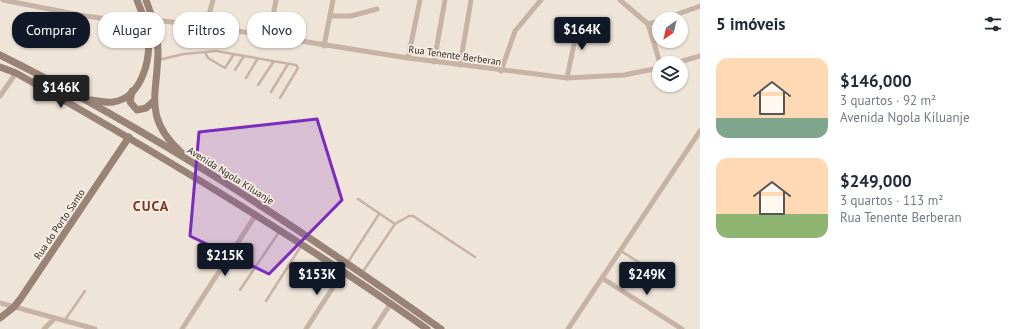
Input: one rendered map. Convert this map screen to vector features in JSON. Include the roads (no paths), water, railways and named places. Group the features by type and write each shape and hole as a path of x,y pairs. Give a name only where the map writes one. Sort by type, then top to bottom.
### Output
{"main road":[{"path":"137,0 142,12"},
{"path":"146,0 151,12"},
{"path":"87,100 113,102 124,98 133,90 142,78 149,58 149,48"},
{"path":"158,48 154,101 158,118 165,134 174,146 191,162"},
{"name":"Avenida Ngola Kiluanje","path":"0,55 87,100 191,162 348,263 441,329"},
{"path":"0,67 16,73 129,137 343,272 391,303 427,329"},
{"path":"133,90 130,102 137,110 146,108 154,101"},
{"name":"Rua do Porto Santo","path":"0,318 14,307 129,137"}],"street":[{"path":"3,0 98,18"},
{"path":"210,12 213,0"},
{"path":"274,12 276,0"},
{"path":"324,46 333,0"},
{"path":"408,58 420,0"},
{"path":"434,62 445,0"},
{"path":"460,65 471,0"},
{"path":"501,71 515,31 541,0"},
{"path":"620,0 648,24 658,56"},
{"path":"683,12 700,6"},
{"path":"330,16 356,15 377,9"},
{"path":"567,78 579,20"},
{"path":"648,24 652,23"},
{"name":"Rua Tenente Berberan","path":"306,43 501,71 567,78 624,75 652,69"},
{"path":"688,60 700,56"},
{"path":"0,96 16,73"},
{"path":"568,329 700,131"},
{"path":"694,140 700,143"},
{"path":"182,329 255,216"},
{"path":"306,329 343,272"},
{"path":"602,278 682,329"},
{"path":"0,303 95,329"},
{"path":"374,329 391,303"},
{"path":"44,329 55,318"}],"lane":[{"path":"158,60 184,54 216,51 296,65 298,68 280,98"},
{"path":"205,52 208,58 224,68 234,54"},
{"path":"235,70 244,56"},
{"path":"246,78 258,58"},
{"path":"258,85 274,61"},
{"path":"271,92 289,63"},
{"path":"358,199 394,224"},
{"path":"348,263 379,214"},
{"path":"362,273 394,224 408,216 413,216 475,256"},
{"path":"240,290 280,232"},
{"path":"266,301 301,246"},
{"path":"621,250 659,275 667,273 673,276"},
{"path":"65,320 85,291"}],"district":[{"name":"CUCA","path":"151,206"}]}
